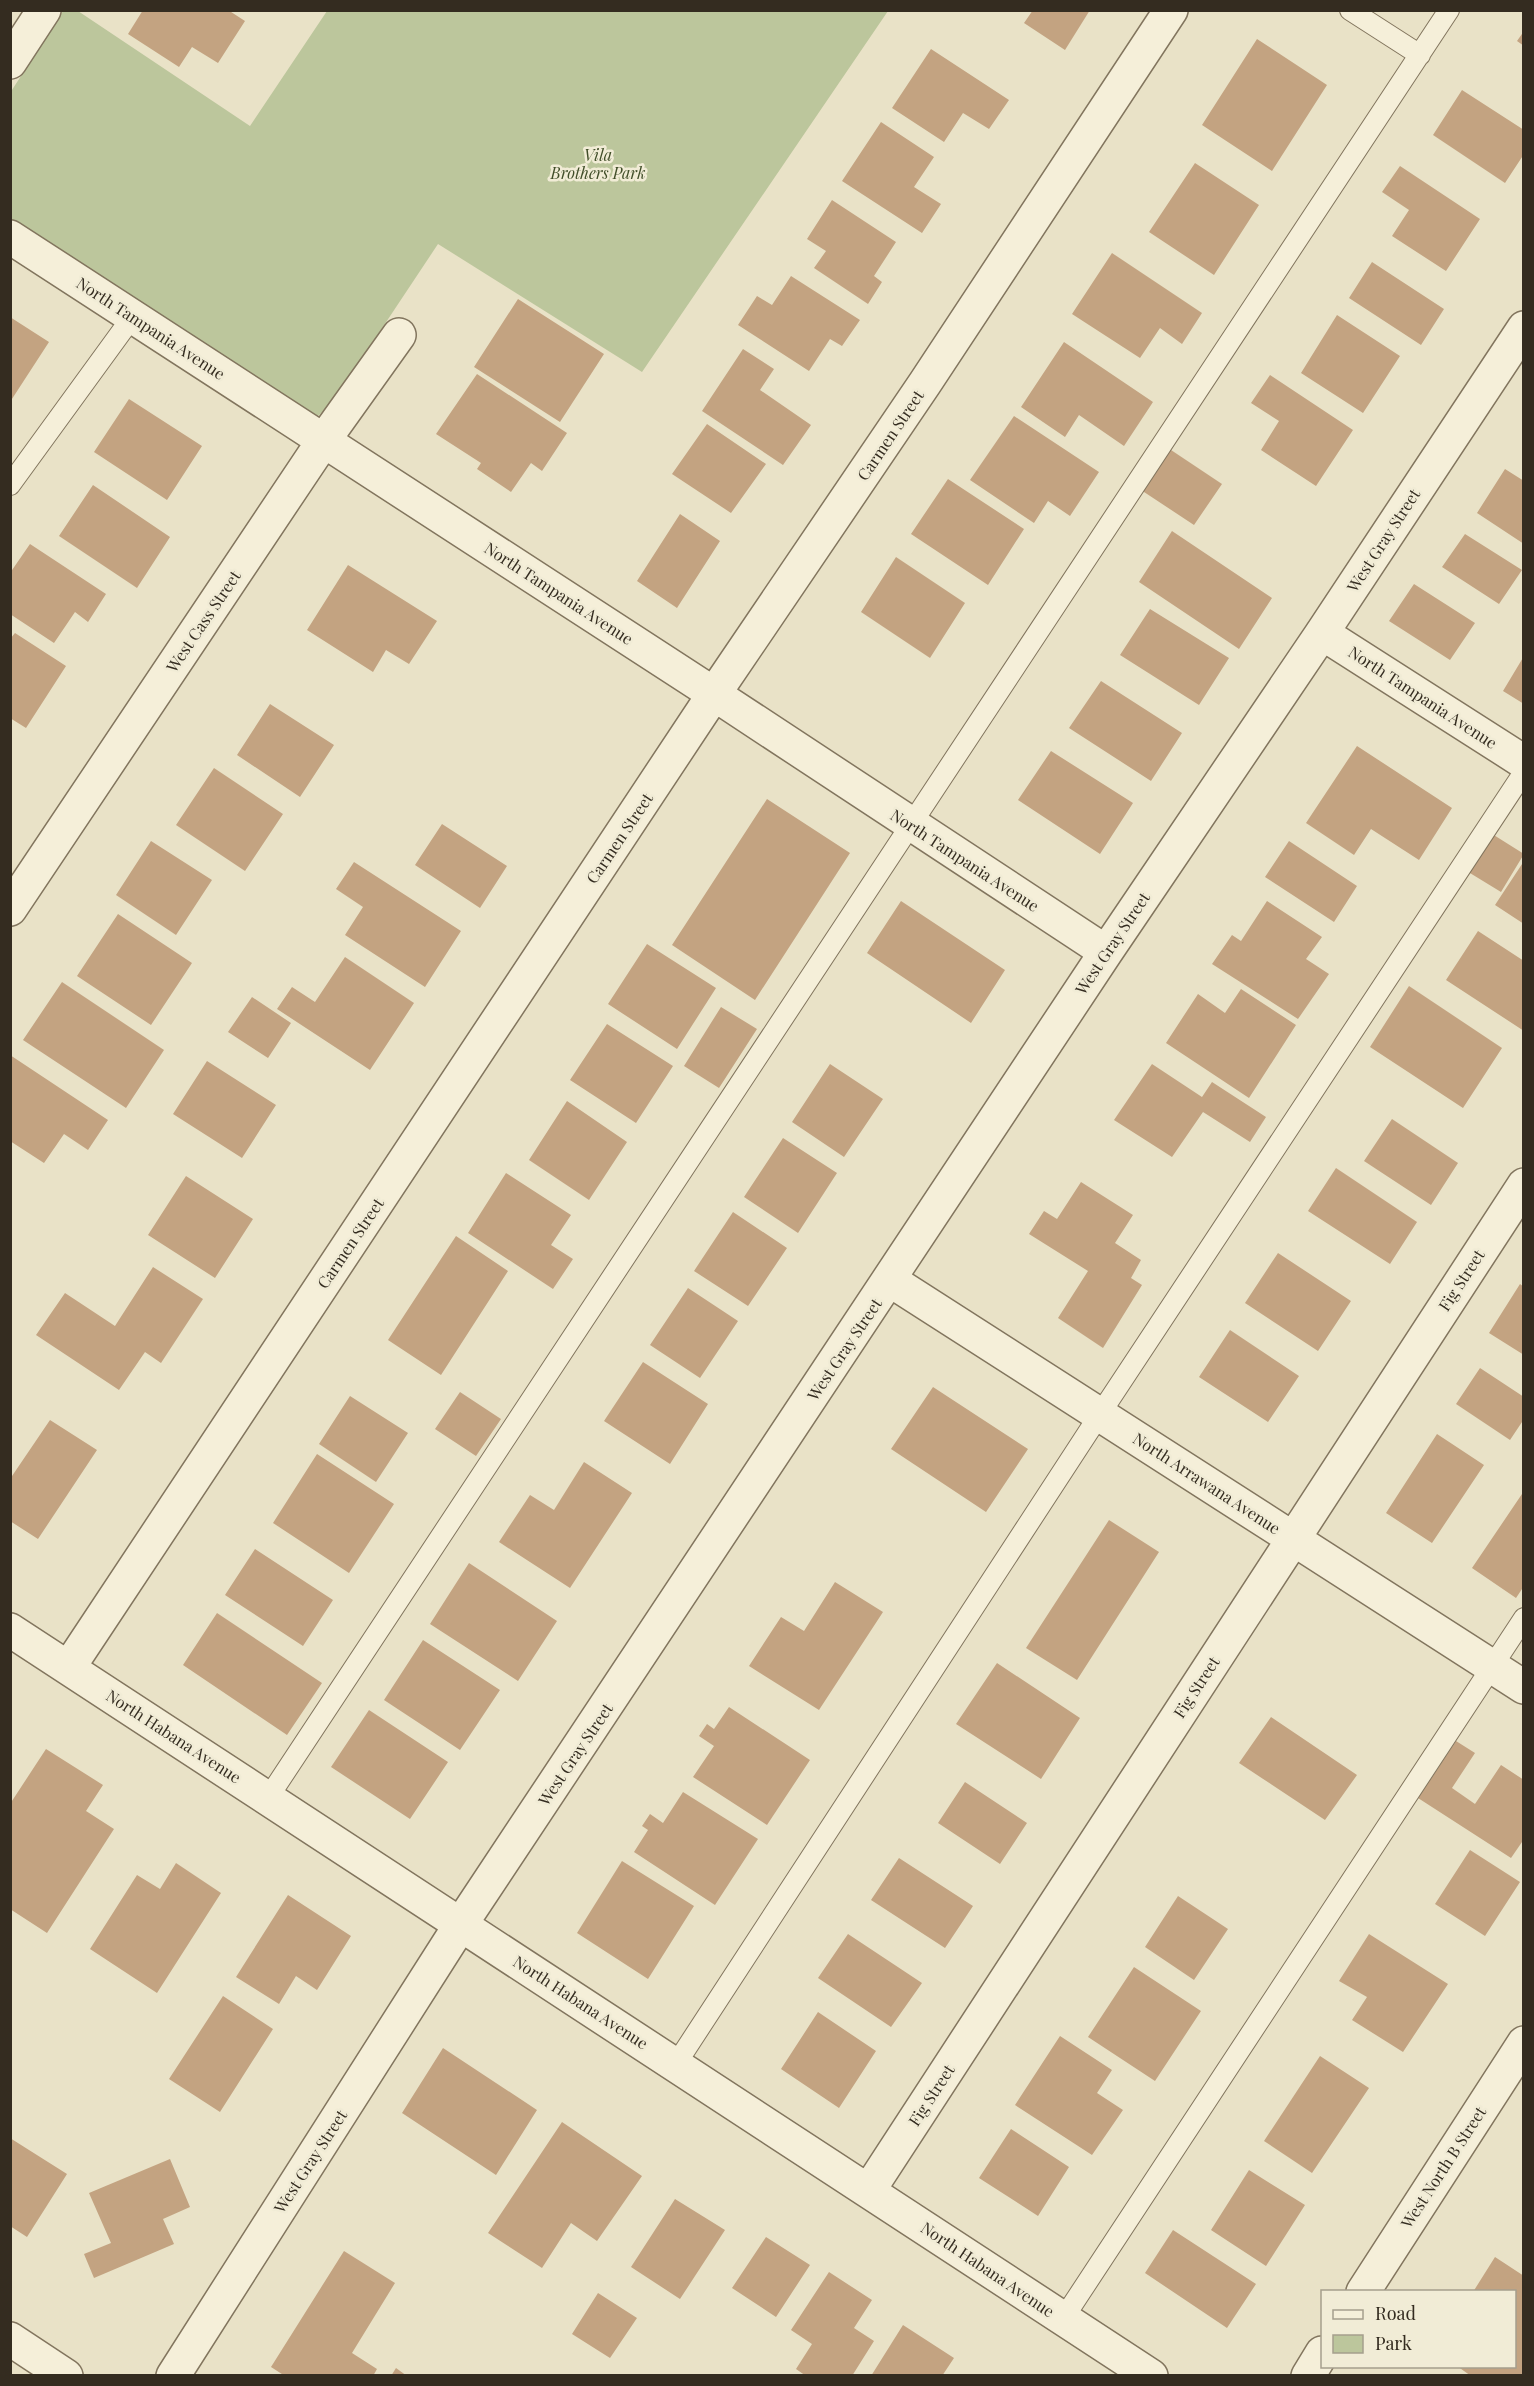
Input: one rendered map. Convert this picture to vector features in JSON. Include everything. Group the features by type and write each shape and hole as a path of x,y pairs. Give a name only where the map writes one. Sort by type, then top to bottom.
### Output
{"street":[{"path":"10,62 44,10"},
{"name":"Carmen Street","path":"69,1667 1171,10"},
{"name":"North Tampania Avenue","path":"10,237 714,694 1106,952"},
{"name":"West Gray Street","path":"173,2376 462,1924 1106,952 1322,633 1524,328"},
{"name":"West Cass Street","path":"10,909 324,440 399,335"},
{"name":"North Tampania Avenue","path":"1322,633 1524,762"},
{"name":"Fig Street","path":"869,2190 1524,1185"},
{"name":"North Arrawana Avenue","path":"890,1280 1524,1687"},
{"name":"North Habana Avenue","path":"10,1630 869,2190 1140,2373"},
{"name":"West North B Street","path":"1364,2290 1524,2043"},
{"path":"10,2339 66,2376"},
{"path":"1308,2376 1321,2356"}],"lane":[{"path":"1350,10 1420,55"},
{"path":"268,1798 1449,10"},
{"path":"10,485 133,316"},
{"path":"676,2064 1100,1414 1524,772"},
{"path":"1063,2319 1524,1618"}],"green space":[{"name":"Vila Brothers Park","path":"63,11 78,11 250,126 327,11 888,11 642,372 438,244 333,402 318,416 297,409 11,220 10,93"}],"building":[{"path":"143,10 228,10 245,21 218,63 192,47 179,67 128,34"},
{"path":"1033,10 1090,10 1065,50 1024,23"},
{"path":"1524,31 1524,46 1517,41"},
{"path":"1257,39 1327,85 1272,171 1202,125"},
{"path":"931,49 1009,100 989,129 963,113 944,142 892,108"},
{"path":"1462,90 1524,130 1524,154 1505,183 1433,135"},
{"path":"881,122 934,157 914,187 941,204 922,233 842,181"},
{"path":"1195,163 1259,205 1214,275 1149,232"},
{"path":"1400,166 1480,219 1446,271 1392,236 1409,210 1382,192"},
{"path":"832,200 896,242 874,276 882,282 868,304 814,268 826,251 807,239"},
{"path":"1112,253 1202,313 1182,344 1160,328 1140,358 1072,314"},
{"path":"1372,262 1444,309 1421,345 1349,298"},
{"path":"791,276 860,320 842,346 830,339 809,371 738,325 757,296 772,305"},
{"path":"518,299 604,354 560,422 474,367"},
{"path":"1337,315 1400,356 1363,413 1301,373"},
{"path":"10,317 49,342 10,402"},
{"path":"1064,342 1153,402 1124,446 1079,415 1065,437 1021,407"},
{"path":"743,349 774,369 760,390 811,425 783,465 702,411"},
{"path":"477,374 567,433 542,471 531,463 511,492 477,469 481,463 436,434"},
{"path":"1270,375 1353,430 1316,486 1261,450 1279,421 1251,403"},
{"path":"129,399 202,446 167,500 94,452"},
{"path":"1014,416 1099,472 1070,516 1048,501 1034,523 970,480"},
{"path":"707,424 766,464 731,513 672,474"},
{"path":"1168,448 1222,484 1194,525 1141,490"},
{"path":"1505,469 1524,481 1524,544 1477,513"},
{"path":"948,479 1024,529 988,585 911,534"},
{"path":"93,485 170,537 137,588 59,536"},
{"path":"680,514 720,541 677,608 637,581"},
{"path":"1172,531 1272,598 1239,649 1139,582"},
{"path":"1465,534 1522,570 1499,604 1442,567"},
{"path":"30,544 106,594 88,622 75,612 54,643 10,614 10,573"},
{"path":"896,557 965,603 930,658 861,612"},
{"path":"348,565 437,621 409,664 386,650 373,672 307,630"},
{"path":"1414,584 1475,623 1450,660 1389,621"},
{"path":"1150,609 1229,658 1199,705 1120,655"},
{"path":"15,633 66,666 26,728 10,718 10,639"},
{"path":"1524,656 1524,704 1503,691"},
{"path":"1101,681 1182,733 1151,781 1069,728"},
{"path":"270,704 334,745 300,797 237,755"},
{"path":"1357,746 1452,808 1419,860 1371,829 1354,855 1306,823"},
{"path":"1051,751 1133,803 1100,854 1018,800"},
{"path":"214,768 283,814 245,871 176,825"},
{"path":"767,799 850,853 755,1000 672,945"},
{"path":"442,824 507,866 480,908 415,865"},
{"path":"1489,832 1524,854 1501,892 1465,870"},
{"path":"151,841 212,880 176,935 116,895"},
{"path":"1289,841 1357,886 1334,922 1265,877"},
{"path":"1524,861 1524,924 1495,905"},
{"path":"354,862 461,931 425,987 345,935 363,907 336,889"},
{"path":"901,901 1005,970 971,1023 867,953"},
{"path":"1267,901 1322,937 1306,959 1329,974 1298,1019 1212,964 1232,935 1241,941"},
{"path":"118,914 192,963 151,1025 77,976"},
{"path":"1478,931 1524,961 1524,1031 1446,980"},
{"path":"647,944 716,988 677,1049 608,1004"},
{"path":"345,957 414,1003 370,1070 277,1009 292,987 315,1002"},
{"path":"62,982 164,1050 126,1108 23,1040"},
{"path":"1409,986 1502,1048 1463,1108 1370,1047"},
{"path":"1241,989 1296,1025 1249,1098 1166,1043 1198,994 1225,1013"},
{"path":"252,997 291,1023 268,1058 228,1032"},
{"path":"721,1007 757,1029 719,1088 684,1066"},
{"path":"607,1024 673,1066 636,1123 570,1080"},
{"path":"10,1055 108,1120 88,1150 64,1134 44,1163 10,1141"},
{"path":"207,1061 276,1105 242,1158 173,1114"},
{"path":"830,1064 883,1099 844,1157 792,1122"},
{"path":"1152,1064 1202,1097 1212,1082 1266,1117 1250,1142 1203,1112 1172,1157 1114,1120"},
{"path":"567,1101 627,1142 589,1200 529,1160"},
{"path":"1392,1119 1458,1163 1431,1205 1364,1161"},
{"path":"783,1138 837,1173 798,1233 744,1197"},
{"path":"1336,1168 1417,1222 1390,1264 1308,1211"},
{"path":"506,1173 571,1215 551,1245 573,1259 553,1289 468,1233"},
{"path":"186,1176 253,1219 215,1278 148,1235"},
{"path":"1081,1182 1133,1215 1115,1243 1141,1260 1131,1278 1142,1285 1103,1348 1058,1318 1088,1271 1029,1234 1044,1211 1057,1219"},
{"path":"733,1212 787,1248 748,1306 694,1271"},
{"path":"456,1236 508,1271 441,1375 388,1340"},
{"path":"1278,1253 1351,1301 1318,1351 1245,1303"},
{"path":"153,1267 203,1299 161,1363 145,1352 119,1390 36,1335 65,1293 115,1326"},
{"path":"1520,1284 1524,1287 1524,1355 1489,1333"},
{"path":"688,1288 738,1321 700,1378 650,1345"},
{"path":"1230,1330 1299,1376 1268,1422 1199,1377"},
{"path":"643,1362 708,1404 670,1464 604,1421"},
{"path":"1480,1368 1524,1397 1524,1419 1510,1440 1456,1404"},
{"path":"933,1387 1028,1449 986,1512 891,1449"},
{"path":"460,1392 501,1419 476,1456 435,1429"},
{"path":"350,1396 408,1433 376,1482 319,1444"},
{"path":"50,1420 97,1450 38,1539 10,1521 10,1479"},
{"path":"1437,1434 1484,1465 1432,1543 1386,1513"},
{"path":"317,1454 394,1504 349,1573 273,1523"},
{"path":"584,1462 632,1493 570,1588 499,1542 530,1495 554,1510"},
{"path":"1524,1491 1524,1586 1516,1598 1472,1568"},
{"path":"1109,1520 1159,1552 1077,1680 1026,1648"},
{"path":"255,1549 333,1600 303,1646 225,1595"},
{"path":"469,1563 557,1621 518,1681 430,1624"},
{"path":"835,1582 883,1612 819,1710 749,1666 781,1617 804,1631"},
{"path":"217,1613 322,1683 287,1735 183,1665"},
{"path":"423,1640 500,1690 460,1750 384,1700"},
{"path":"997,1663 1080,1718 1041,1779 956,1724"},
{"path":"729,1707 810,1760 767,1825 693,1777 714,1746 699,1736 707,1724 714,1729"},
{"path":"369,1710 448,1762 410,1819 331,1767"},
{"path":"1271,1717 1357,1775 1325,1820 1239,1763"},
{"path":"1456,1741 1475,1753 1452,1788 1475,1804 1501,1765 1524,1780 1524,1843 1522,1842 1511,1858 1418,1798"},
{"path":"46,1749 103,1785 86,1811 114,1829 47,1933 10,1909 10,1804"},
{"path":"965,1782 1027,1823 1000,1864 938,1823"},
{"path":"683,1792 758,1839 715,1905 634,1852 648,1830 642,1826 650,1814 663,1823"},
{"path":"1470,1850 1520,1882 1485,1936 1435,1904"},
{"path":"899,1858 973,1906 945,1948 871,1900"},
{"path":"622,1861 694,1906 648,1979 577,1933"},
{"path":"176,1863 221,1893 157,1993 90,1949 137,1875 160,1889"},
{"path":"288,1895 351,1936 317,1990 296,1976 279,2004 236,1977"},
{"path":"1178,1896 1228,1929 1194,1980 1145,1947"},
{"path":"848,1934 922,1983 891,2027 818,1978"},
{"path":"1369,1934 1448,1984 1403,2052 1352,2020 1367,1997 1339,1981"},
{"path":"1134,1967 1201,2011 1155,2081 1088,2037"},
{"path":"223,1996 273,2029 220,2112 169,2079"},
{"path":"818,2012 876,2051 839,2108 781,2069"},
{"path":"1060,2036 1112,2070 1097,2093 1123,2110 1092,2155 1015,2105"},
{"path":"443,2048 537,2110 496,2175 402,2113"},
{"path":"1320,2056 1369,2088 1312,2173 1264,2141"},
{"path":"562,2122 642,2176 597,2241 571,2223 542,2268 488,2233"},
{"path":"1011,2129 1069,2167 1038,2216 979,2178"},
{"path":"10,2138 67,2174 27,2237 10,2226"},
{"path":"170,2159 190,2207 163,2219 174,2244 94,2278 84,2254 111,2243 89,2193"},
{"path":"1249,2170 1305,2205 1266,2266 1211,2230"},
{"path":"675,2199 725,2230 680,2299 631,2267"},
{"path":"1173,2230 1256,2284 1227,2328 1145,2273"},
{"path":"766,2237 810,2265 776,2317 732,2288"},
{"path":"344,2251 395,2283 352,2353 377,2369 373,2376 285,2376 271,2367"},
{"path":"1495,2257 1524,2276 1524,2376 1471,2376 1460,2368 1516,2368 1516,2290 1474,2290"},
{"path":"829,2272 872,2300 854,2328 874,2341 852,2376 806,2376 796,2369 812,2344 791,2330"},
{"path":"598,2293 637,2318 610,2358 572,2334"},
{"path":"903,2325 954,2358 942,2376 871,2376"},
{"path":"396,2368 407,2376 391,2376"}]}
